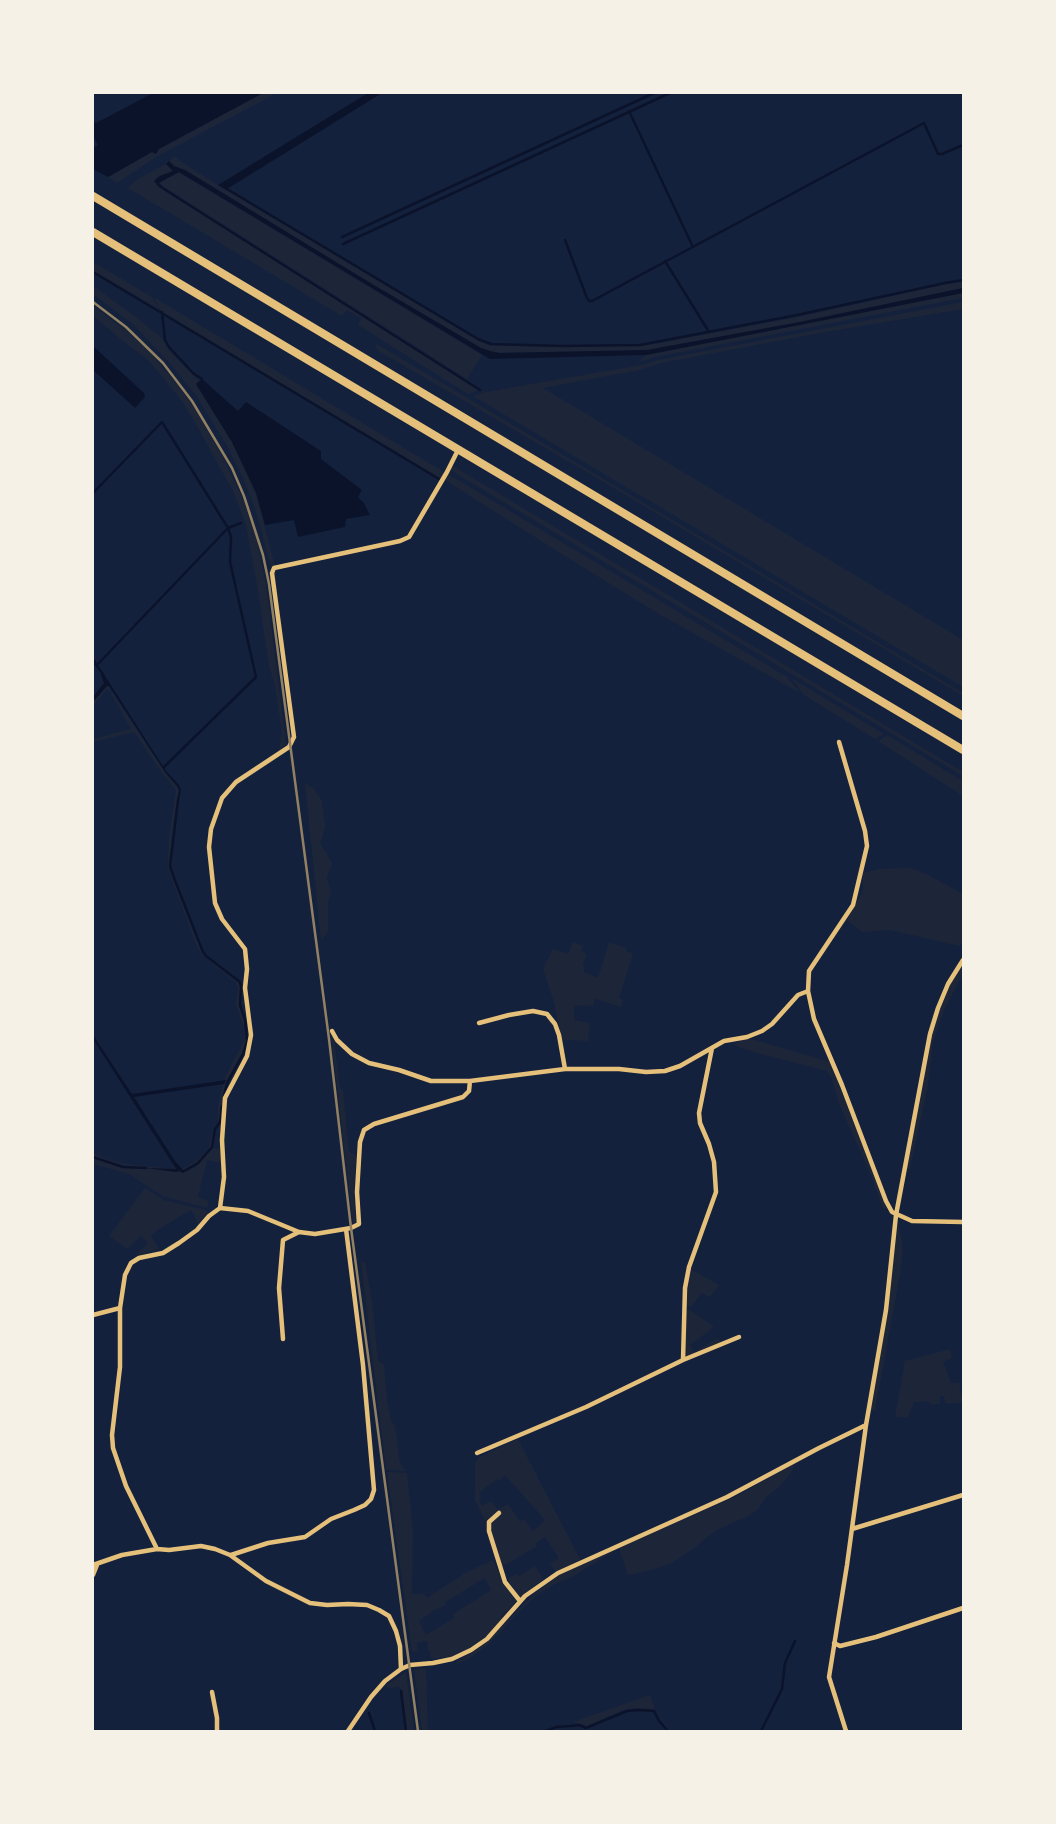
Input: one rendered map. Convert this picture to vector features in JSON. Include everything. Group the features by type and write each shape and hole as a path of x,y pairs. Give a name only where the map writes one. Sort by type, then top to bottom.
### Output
{"highway":[{"path":"93,196 963,716"},
{"path":"93,232 963,750"}],"street":[{"path":"220,1208 224,1177 222,1140 225,1098 247,1056 251,1035 245,988 245,949 222,919 215,903 209,847 211,829 222,798 236,782 289,747 294,737 272,573 274,568 409,537 458,450"},
{"path":"839,742 866,831 867,846 853,905 809,971 808,991 814,1019 892,1212 912,1221 963,1222"},
{"path":"846,1731 829,1677 866,1425 886,1310 896,1215 930,1034 948,984 963,960"},
{"path":"332,1031 337,1041 352,1054 369,1063 431,1081 470,1081 565,1069 665,1071 680,1066 724,1041 762,1031 772,1024 798,995 808,991"},
{"path":"479,1024 533,1011 547,1014 559,1035 565,1069"},
{"path":"683,1360 685,1288 689,1267 716,1192 713,1161 699,1113 713,1047"},
{"path":"157,1549 126,1486 113,1448 112,1435 120,1367 120,1308 125,1275 131,1263 139,1258 163,1253 178,1244 220,1208 248,1211 299,1232 315,1234 351,1228 359,1224 358,1161 360,1142 365,1130 374,1124 463,1097 469,1091 470,1081"},
{"path":"230,1555 268,1543 304,1537 331,1519 365,1505 371,1499 374,1490 363,1365 346,1229"},
{"path":"283,1339 279,1289 283,1240 299,1232"},
{"path":"93,1314 120,1308"},
{"path":"477,1453 739,1337"},
{"path":"348,1731 385,1681 410,1665 452,1660 471,1650 487,1639 520,1601 558,1573 727,1497 866,1425"},
{"path":"852,1529 963,1494"},
{"path":"499,1513 489,1522 489,1531 505,1582 520,1601"},
{"path":"93,1576 95,1565 122,1555 201,1546 230,1555 266,1581 310,1603 367,1605 379,1610 388,1616 396,1631 401,1669"},
{"path":"834,1643 840,1646 876,1637 963,1608"},
{"path":"212,1692 217,1731"}],"shaded area":[{"path":"153,93 263,93 159,149 156,154 152,152 108,177 93,169 93,148 98,145 93,136 93,122 96,123"},
{"path":"263,93 277,93 156,157 117,183 108,177 152,152 156,154 159,149"},
{"path":"368,93 382,93 226,190 218,185"},
{"path":"175,156 226,190 489,345 562,347 654,344 798,317 946,284 963,282 963,288 647,350 499,353 481,348 185,170 174,166 169,161"},
{"path":"169,161 481,348 499,353 647,350 963,288 963,293 646,355 490,359 179,172 159,183 165,189 160,188 154,181 173,171 166,164"},
{"path":"166,164 173,171 156,178 156,185 479,390 468,394 358,325 361,318 347,310 342,316 128,188 136,180"},
{"path":"178,172 482,355 467,379 158,183"},
{"path":"93,262 152,297 159,309 93,271"},
{"path":"93,286 163,339 169,351 199,381 196,384 232,442 256,493 275,566 271,567 256,511 243,478 197,397 134,325 93,294"},
{"path":"963,293 963,298 639,362 646,355"},
{"path":"155,298 444,472 440,478 161,311"},
{"path":"963,302 963,309 820,333 543,388 963,640 963,687 473,396 486,392 641,365"},
{"path":"93,306 149,351 189,399 223,457 244,502 257,541 266,584 286,744 279,750 282,732 275,686 269,666 246,525 234,493 183,403 146,358 93,316"},
{"path":"375,343 963,693 963,696 377,350"},
{"path":"93,346 144,393 145,397 135,408 93,370"},
{"path":"202,379 238,411 246,402 321,451 321,459 362,490 358,497 370,515 346,519 345,527 298,537 294,520 265,525 256,493 232,442 196,384"},
{"path":"453,466 963,772 963,776 450,470"},
{"path":"448,474 787,677 800,693 659,614 560,553 445,480"},
{"path":"93,657 166,771 179,785 179,801 177,786 165,772 109,686 93,702 93,697 104,683 93,663"},
{"path":"791,678 884,734 875,739 804,695"},
{"path":"107,685 179,790 170,869 203,952 238,981 241,988 239,1005 247,1041 224,1088 220,1122 215,1129 212,1147 198,1163 184,1171 182,1169 199,1159 208,1149 213,1131 218,1121 218,1108 226,1080 224,1079 245,1039 236,1004 238,989 236,982 202,955 197,947 168,868 176,790 134,732 93,742 93,739 131,729 109,690 107,689 93,706 93,702"},
{"path":"887,735 963,781 963,796 878,741"},
{"path":"305,783 313,788 322,801 325,826 320,842 332,863 327,879 331,892 328,903 328,931 321,941"},
{"path":"911,868 963,894 963,941 960,946 890,930 862,932 847,920 863,891 863,873 879,869"},
{"path":"573,942 583,946 581,951 587,955 583,964 584,972 598,978 609,942 626,948 626,951 633,954 619,998 623,1000 621,1007 595,999 593,1006 574,1005 574,1020 590,1023 588,1041 561,1040 554,1002 543,969 553,949 568,954"},
{"path":"963,964 963,974 944,1010 933,1042 928,1085 910,1169 906,1169 931,1035 950,985"},
{"path":"93,1035 132,1094 226,1080 224,1084 134,1097 183,1173 146,1168 176,1169 93,1039"},
{"path":"331,1035 334,1040 340,1088 343,1091 349,1151 356,1156 356,1222 353,1223"},
{"path":"748,1038 830,1062 887,1208 883,1209 827,1071 733,1044"},
{"path":"213,1148 220,1149 221,1163 207,1160 198,1197 209,1201 207,1208 162,1196 129,1174 93,1164 93,1158 123,1168 142,1168 111,1163 93,1157 93,1153 125,1164 172,1169 173,1163 177,1169 175,1170 150,1169 183,1173 196,1167"},
{"path":"145,1188 164,1200 208,1212 198,1223 191,1210 159,1229 151,1236 159,1249 140,1255 138,1253 148,1243 141,1236 127,1249 109,1236"},
{"path":"898,1221 903,1249 900,1274 875,1411 871,1410 888,1310"},
{"path":"361,1262 365,1262 372,1301 378,1361 384,1364 391,1421 395,1426 400,1463 406,1471 386,1470"},
{"path":"692,1270 719,1285 710,1297 702,1293 691,1307 687,1305 686,1286"},
{"path":"686,1309 714,1327 690,1345 694,1352 718,1338 721,1343 685,1359"},
{"path":"950,1349 952,1358 943,1362 951,1383 959,1383 963,1403 945,1403 944,1396 940,1396 940,1404 914,1402 908,1417 895,1417 905,1361"},
{"path":"518,1439 581,1561 555,1571 550,1564 559,1558 545,1537 536,1543 537,1546 502,1567 491,1529 491,1523 501,1514 498,1511 485,1521 475,1500 475,1464 479,1457","holes":["505,1475 545,1520 532,1531 524,1519 520,1521 508,1504 498,1510 491,1501 482,1506 479,1493"]},
{"path":"795,1463 791,1473 765,1498 758,1509 715,1531 672,1563 628,1575 619,1548 572,1577 541,1592 489,1644 457,1664 487,1642 554,1577 562,1573 737,1496"},
{"path":"387,1472 407,1473 413,1531 412,1594 424,1594 427,1598 467,1572 493,1560 503,1583 516,1601 486,1637 463,1652 431,1659 427,1641 417,1643 418,1651 412,1652","holes":["485,1578 491,1590 453,1614 454,1618 426,1635 419,1621 446,1605 445,1602"]},
{"path":"535,1566 543,1579 520,1598 508,1579"},
{"path":"426,1668 428,1731 422,1731 414,1670"},
{"path":"406,1672 414,1731 407,1731 402,1690 399,1687 385,1686"},
{"path":"650,1695 655,1709 623,1710 588,1726 573,1722"}],"waterway":[{"path":"342,237 654,93"},
{"path":"343,244 670,93"},
{"path":"629,111 692,245"},
{"path":"565,240 587,298 592,301 924,123 938,154 963,145"},
{"path":"164,189 480,390"},
{"path":"227,189 478,339 491,344 640,345 963,280"},
{"path":"665,261 709,332"},
{"path":"93,272 439,479"},
{"path":"162,312 165,340 169,347 202,379"},
{"path":"93,493 162,422 231,537 230,562 256,677 164,767"},
{"path":"98,664 228,528 241,523"},
{"path":"178,800 170,866 174,878 203,952 240,982 241,987 240,1005 247,1041 227,1083 224,1096"},
{"path":"184,1171 198,1163 212,1147 222,1106"},
{"path":"93,1157 123,1167 146,1168"},
{"path":"761,1731 782,1689 785,1663 795,1641"},
{"path":"401,1691 406,1731"},
{"path":"546,1731 556,1727 579,1725 586,1728 627,1711 639,1710 654,1711 668,1731"},
{"path":"369,1713 375,1731"}],"railway":[{"path":"93,302 126,327 163,363 192,401 232,468 263,555 329,1039 351,1228 418,1731"}]}
